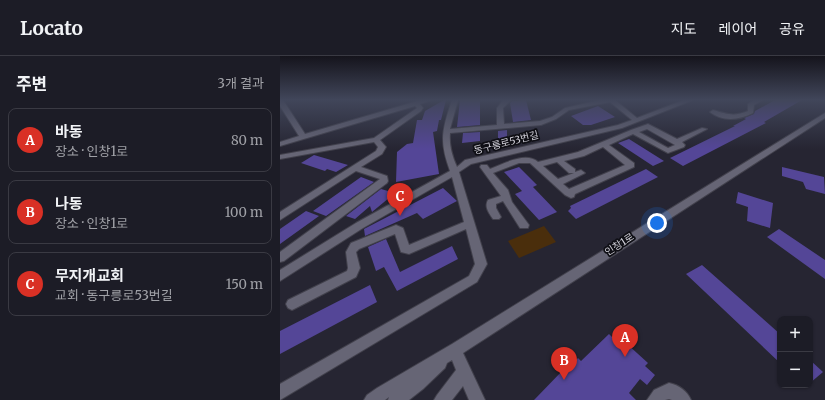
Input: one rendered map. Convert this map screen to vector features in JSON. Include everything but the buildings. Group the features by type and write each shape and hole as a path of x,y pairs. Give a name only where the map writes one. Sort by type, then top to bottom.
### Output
{"street":[{"path":"289,116 303,138"},
{"path":"280,144 377,116"},
{"path":"280,157 376,140 410,116"},
{"path":"280,392 473,279 481,264 455,172 449,159 446,146 446,131 450,116"},
{"path":"501,116 502,126"},
{"path":"446,131 540,122 557,116"},
{"path":"631,116 637,121"},
{"name":"동구릉로53번길","path":"280,276 354,228 424,191 468,162 620,127 649,116"},
{"path":"723,116 730,119 742,116"},
{"name":"인창1로","path":"372,400 455,350 650,224 823,116"},
{"path":"538,166 581,154 633,131 648,126 677,142 680,146 668,150 633,131"},
{"path":"677,142 704,129"},
{"path":"280,217 380,150 381,146 376,140"},
{"path":"488,172 520,161 532,161 569,194 631,165 602,144"},
{"path":"478,160 505,192 510,206 524,226"},
{"path":"557,183 576,172 559,160"},
{"path":"280,258 384,181 384,178 355,168"},
{"path":"496,217 491,208 491,203 506,197"},
{"path":"292,304 352,274 354,268 352,250 358,245 396,229 399,231 405,249 409,250 470,223"},
{"path":"354,228 358,245"},
{"path":"455,350 477,400"},
{"name":"인창1로","path":"396,400 418,384 455,350"},
{"path":"442,400 464,372"},
{"path":"655,400 663,392 669,391 674,392 683,400"}],"shaded area":[{"path":"544,226 556,242 519,258 508,241"}],"place":[{"name":"무지개교회","path":"400,216"},
{"name":"바동","path":"625,357"},
{"name":"나동","path":"564,380"}]}
